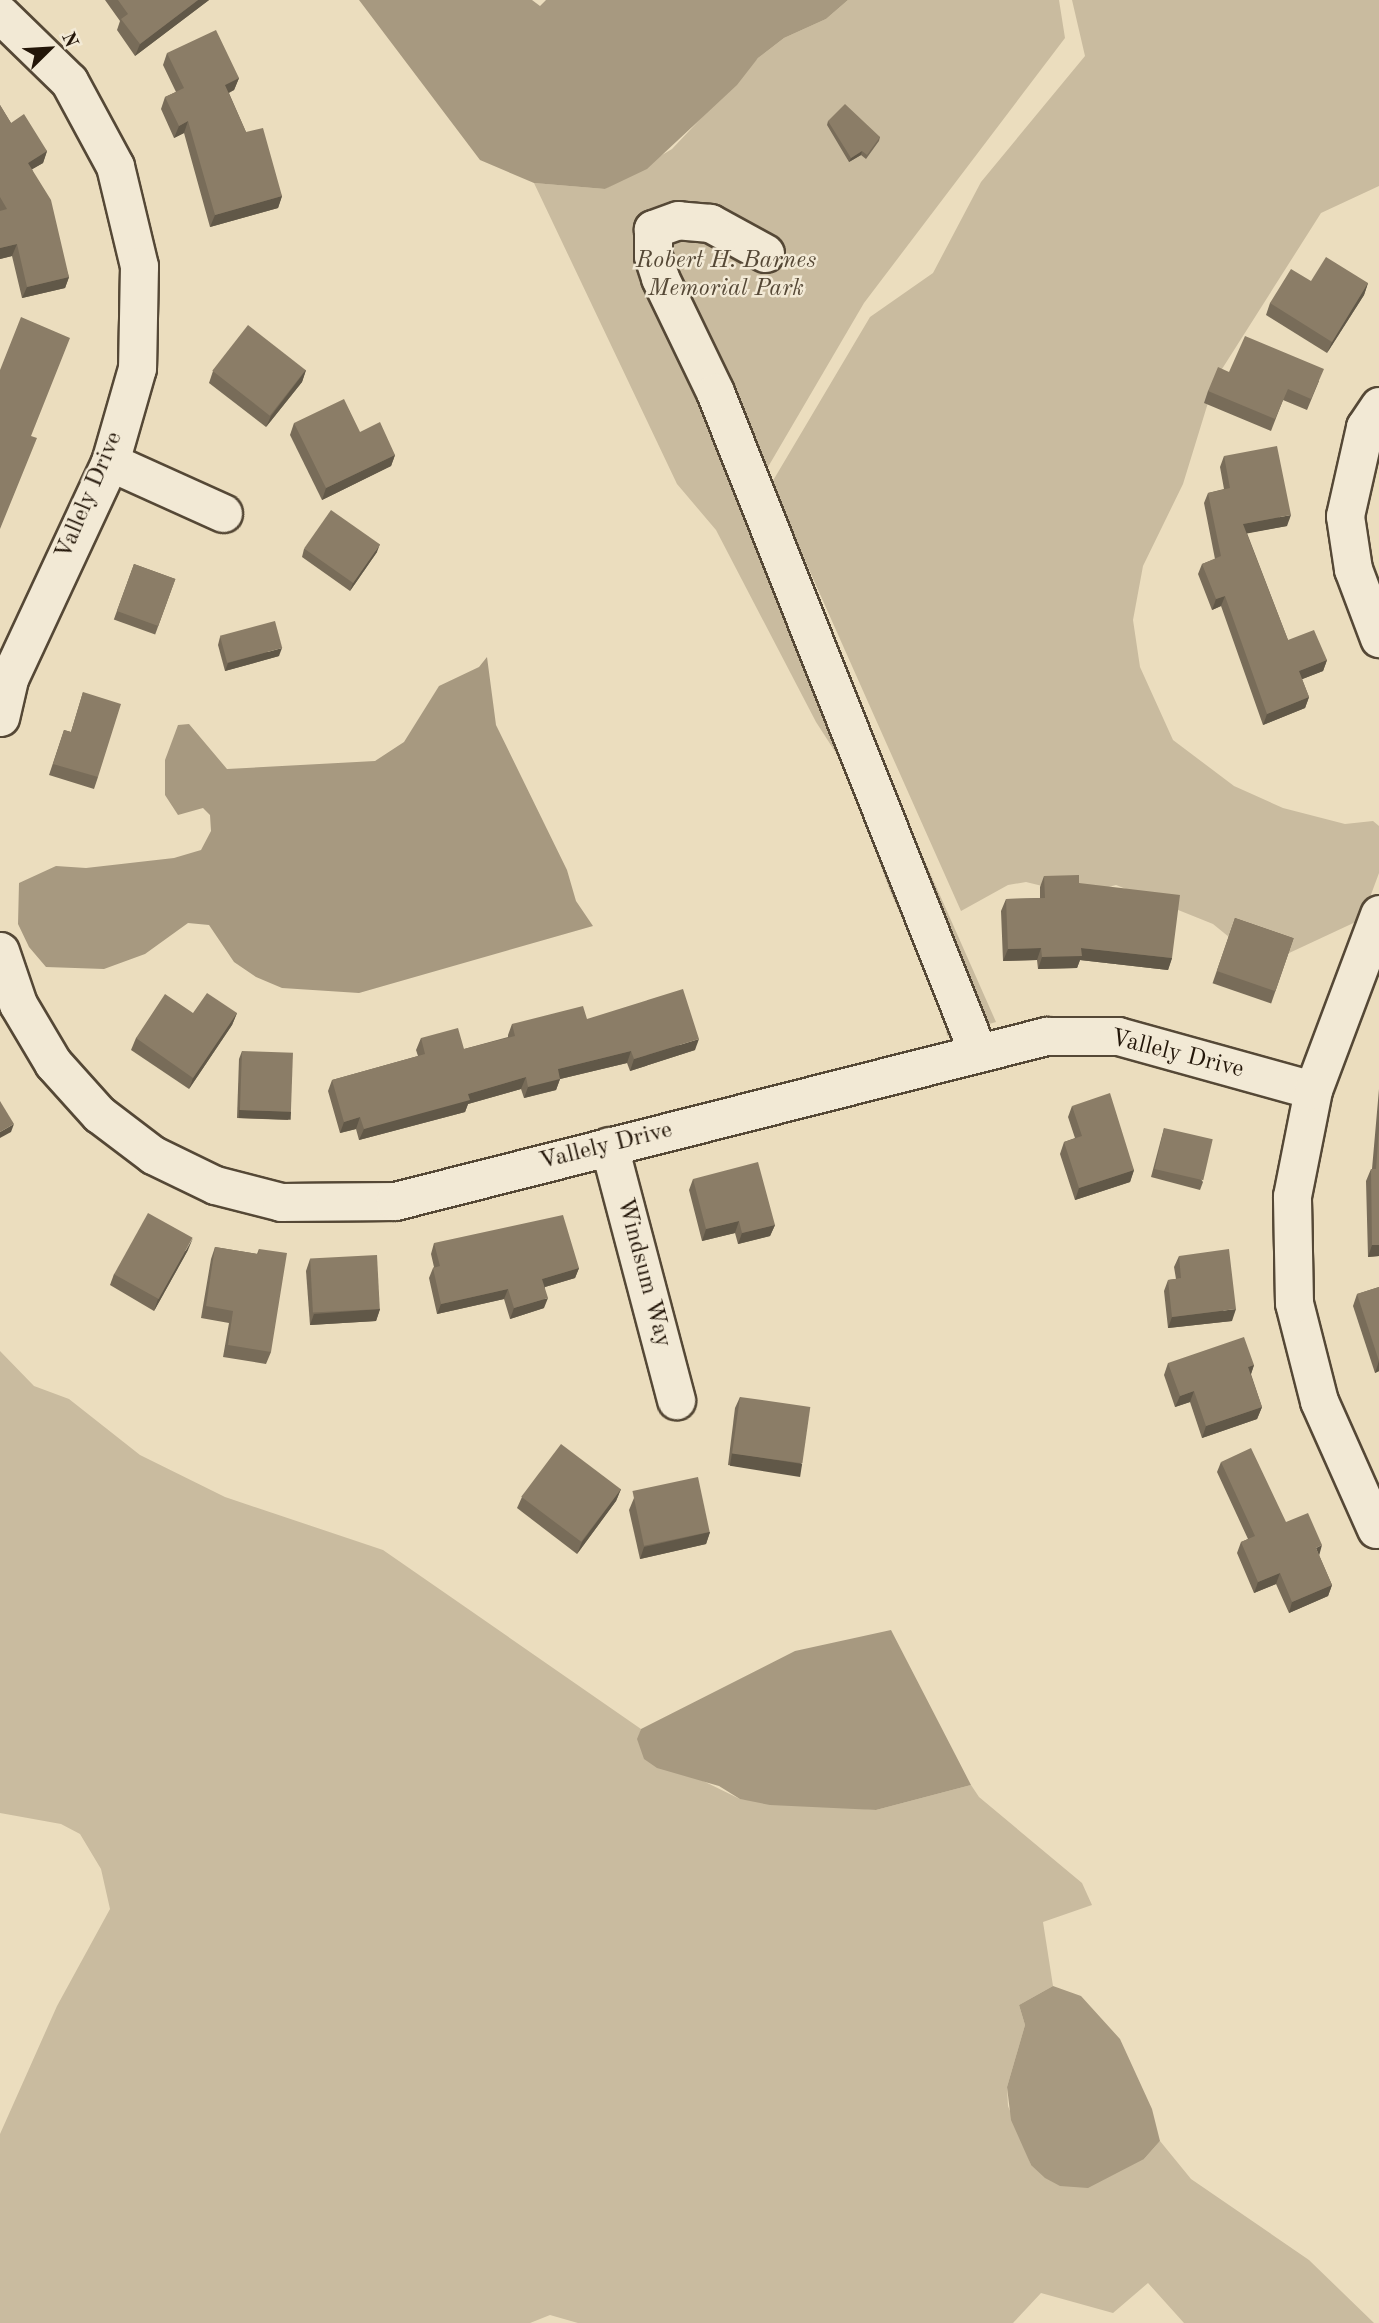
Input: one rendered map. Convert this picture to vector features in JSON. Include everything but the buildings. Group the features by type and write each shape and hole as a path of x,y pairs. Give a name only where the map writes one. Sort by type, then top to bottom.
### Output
{"street":[{"name":"Vallely Drive","path":"0,14 69,81 115,166 136,253 137,368 110,462 9,679 0,718"},
{"path":"765,253 710,223 678,220 653,229 653,256 660,278 715,392 978,1053"},
{"path":"1379,406 1365,427 1345,516 1353,569 1379,638"},
{"path":"110,462 223,513"},
{"path":"1376,1529 1319,1401 1294,1303 1292,1196 1313,1090 1379,914"},
{"name":"Vallely Drive","path":"0,951 19,1004 53,1063 99,1114 153,1155 215,1185 281,1202 395,1201 1046,1036 1118,1036 1313,1090"},
{"name":"Windsum Way","path":"609,1146 676,1400"}],"green space":[{"name":"Robert H. Barnes Memorial Park","path":"848,0 1059,0 1065,38 864,303 758,484 996,1022 947,1036 943,1008 890,891 845,767 816,722 716,530 677,484 534,183 605,189 672,149 758,58 784,38 826,19"},
{"path":"1072,0 1379,0 1379,186 1321,213 1215,380 1183,484 1143,566 1133,620 1140,667 1173,740 1234,786 1283,808 1345,824 1373,821 1379,826 1379,873 1362,919 1287,954 1229,937 1213,924 1116,885 1079,895 1026,882 1008,885 961,911 771,484 870,317 933,273 981,182 1085,56"},
{"path":"0,1351 34,1386 69,1399 140,1455 225,1497 383,1550 641,1729 638,1739 695,1777 740,1799 876,1810 971,1785 979,1797 1082,1883 1092,1905 1043,1922 1053,1986 1019,2005 1025,2025 1007,2087 1008,2106 1031,2165 1144,2159 1160,2141 1191,2179 1309,2260 1374,2323 1184,2323 1148,2283 1113,2313 1041,2293 1013,2323 578,2323 550,2315 530,2323 0,2323 0,2134 57,2006 110,1909 101,1869 80,1834 61,1824 0,1813"}],"shaded area":[{"path":"359,0 532,0 540,6 546,0 848,0 826,19 784,38 758,58 737,85 647,169 605,189 534,183 480,160"},
{"path":"487,657 496,725 567,870 576,901 593,926 359,993 282,988 256,977 234,962 209,925 188,923 145,954 104,969 46,967 29,947 18,924 19,883 56,866 86,868 174,858 201,850 211,831 210,815 203,808 178,815 165,795 165,760 178,725 189,724 227,769 375,761 404,742 439,686 479,667"},
{"path":"891,1630 971,1785 876,1810 770,1805 740,1799 719,1786 657,1768 644,1759 637,1739 641,1729 795,1651"},
{"path":"1053,1986 1081,1996 1120,2039 1152,2109 1160,2141 1144,2159 1088,2188 1060,2186 1045,2178 1031,2165 1011,2120 1007,2087 1025,2025 1019,2005"}]}
